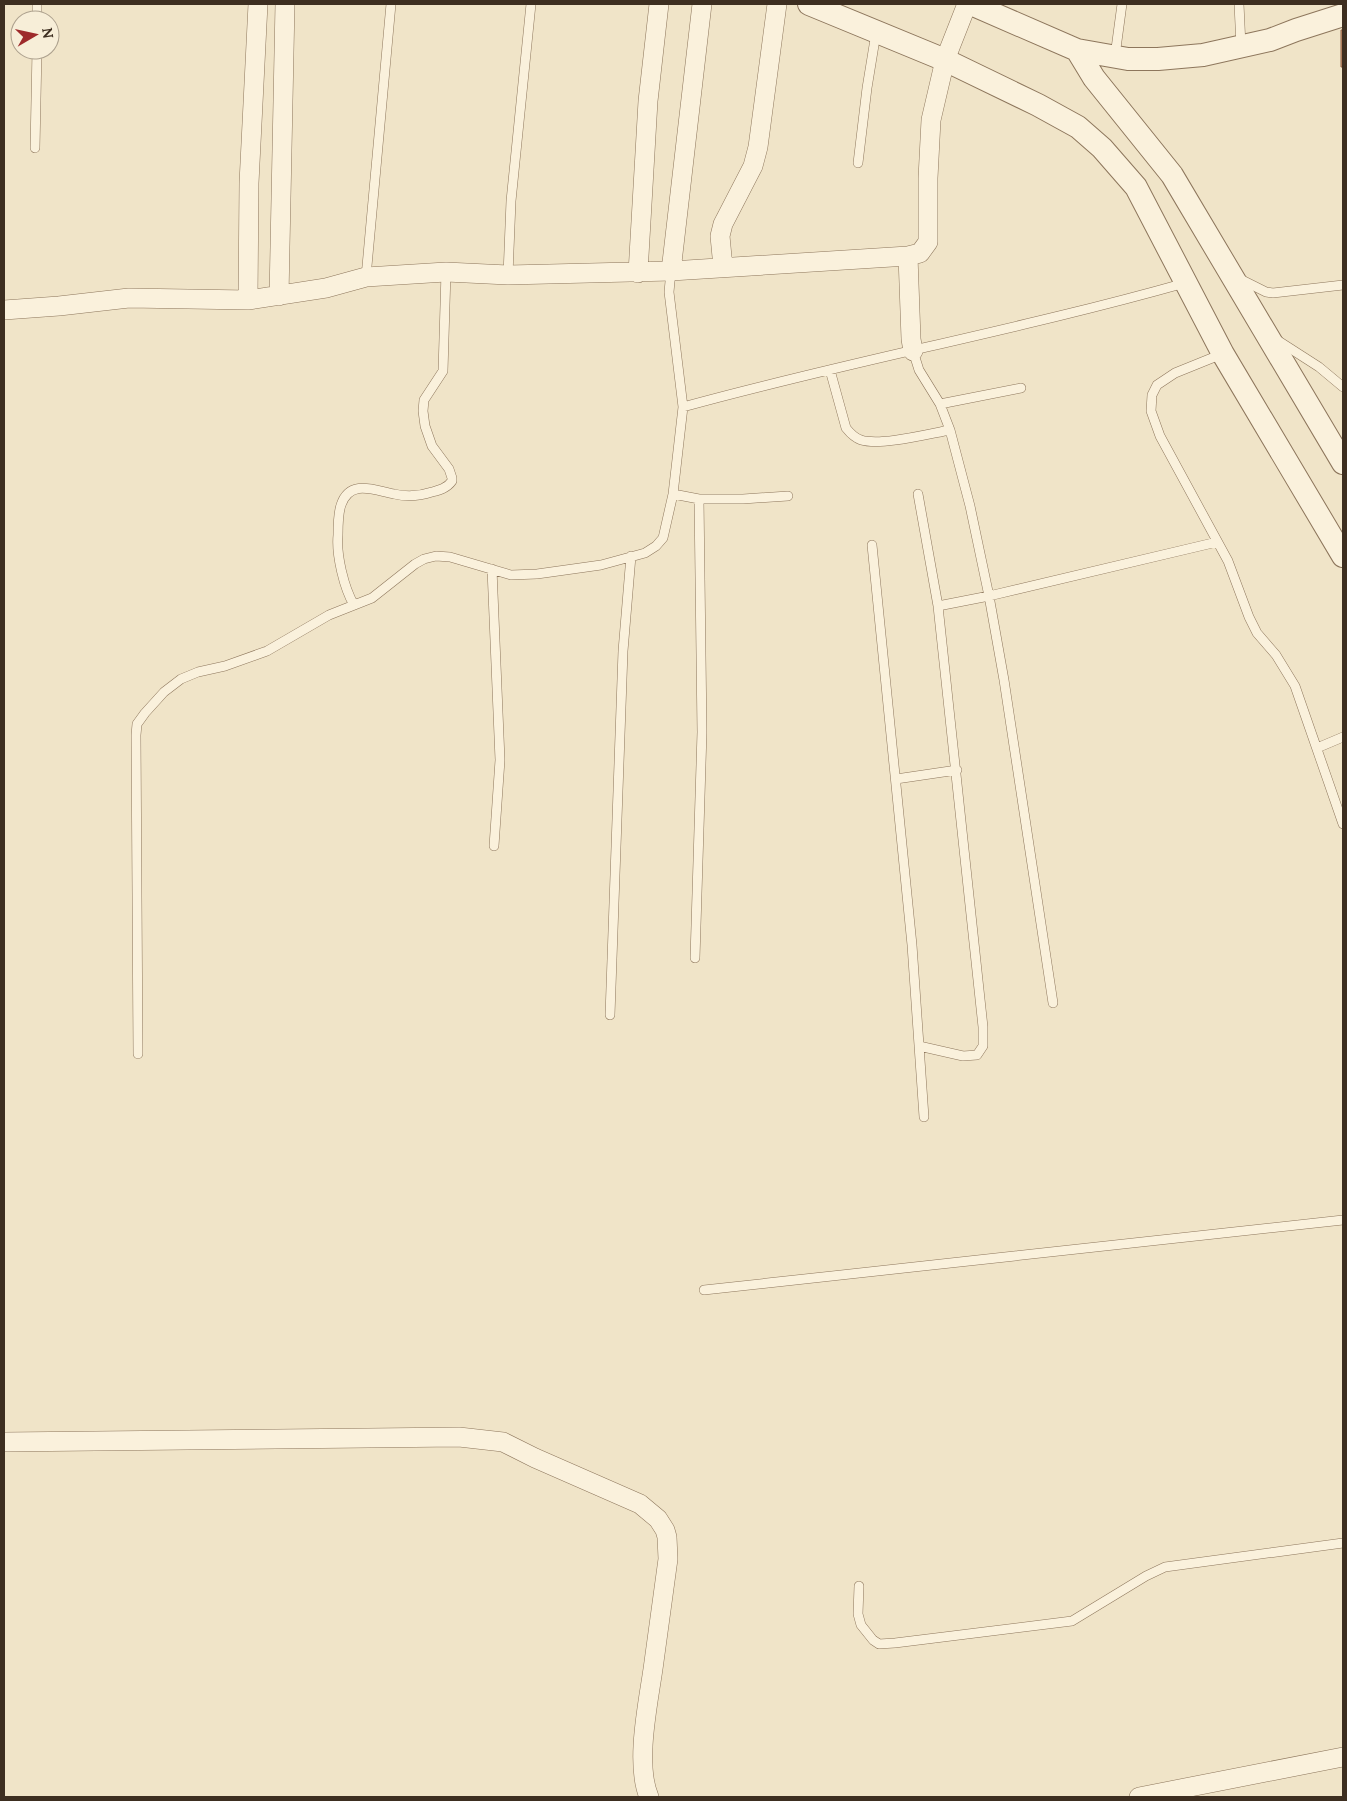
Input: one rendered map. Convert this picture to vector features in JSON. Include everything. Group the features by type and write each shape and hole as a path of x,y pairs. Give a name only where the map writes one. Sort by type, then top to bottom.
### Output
{"street":[{"path":"248,300 249,183 258,4"},
{"path":"279,296 285,4"},
{"path":"638,273 648,101 659,4"},
{"path":"671,271 702,4"},
{"path":"724,267 720,236 722,224 753,166 758,147 777,4"},
{"path":"809,4 876,32 948,53 1078,127 1102,148 1136,186 1223,354 1343,556"},
{"path":"4,310 129,298 248,300 326,288 366,277 446,272 508,275 638,273 908,256 920,253 928,242 928,178 931,120 948,53 959,26 976,5 1077,50 1128,59 1203,56 1270,40 1343,15"},
{"path":"1077,50 1094,78 1172,175 1343,463"},
{"path":"908,256 913,351"},
{"path":"4,1442 459,1437 486,1439 503,1442 640,1504 658,1519 665,1530 669,1547 644,1728 643,1773 649,1797"},
{"path":"1139,1797 1343,1757"}],"lane":[{"path":"366,277 391,4"},
{"path":"508,275 511,201 531,4"},
{"path":"1115,57 1122,4"},
{"path":"1239,4 1241,47"},
{"path":"858,163 876,32"},
{"path":"35,148 37,60"},
{"path":"138,1054 136,735 138,724 145,713 164,692 181,679 267,651 329,615 372,598 424,559 436,556 450,556 511,574 537,574 601,565 645,552 656,546 663,538 673,494 683,407 669,292 671,271"},
{"path":"354,605 346,587 337,540 341,504 347,495 354,490 369,488 395,494 420,495 444,488 452,481 449,469 432,446 425,426 423,411 424,400 443,371 446,272"},
{"path":"1231,274 1258,289 1273,293 1343,285"},
{"path":"683,407 744,390 913,351 1186,282"},
{"path":"1264,331 1319,367 1343,387"},
{"path":"913,351 920,370 940,404 950,430 965,484 989,596 1004,680 1053,1003"},
{"path":"1223,354 1175,373 1157,385 1152,395 1151,411 1160,436 1228,561 1257,633 1276,655 1295,686 1343,824"},
{"path":"830,370 846,428 860,440 871,442 884,441 950,430"},
{"path":"940,404 1021,388"},
{"path":"673,494 700,500 788,496"},
{"path":"918,494 938,606 983,1026 983,1046 978,1055 972,1056 919,1046"},
{"path":"695,958 702,732 700,500"},
{"path":"938,606 989,596 1217,542"},
{"path":"872,545 912,945 924,1117"},
{"path":"610,1015 623,651 631,556"},
{"path":"492,569 500,760 494,846"},
{"path":"1317,748 1343,737"},
{"path":"896,778 957,770"},
{"path":"704,1290 1343,1220"},
{"path":"859,1586 858,1614 861,1625 873,1640 879,1644 895,1643 1072,1621 1146,1576 1165,1567 1343,1544"}],"building":[{"path":"1341,30 1343,30 1343,67 1341,67"}]}
